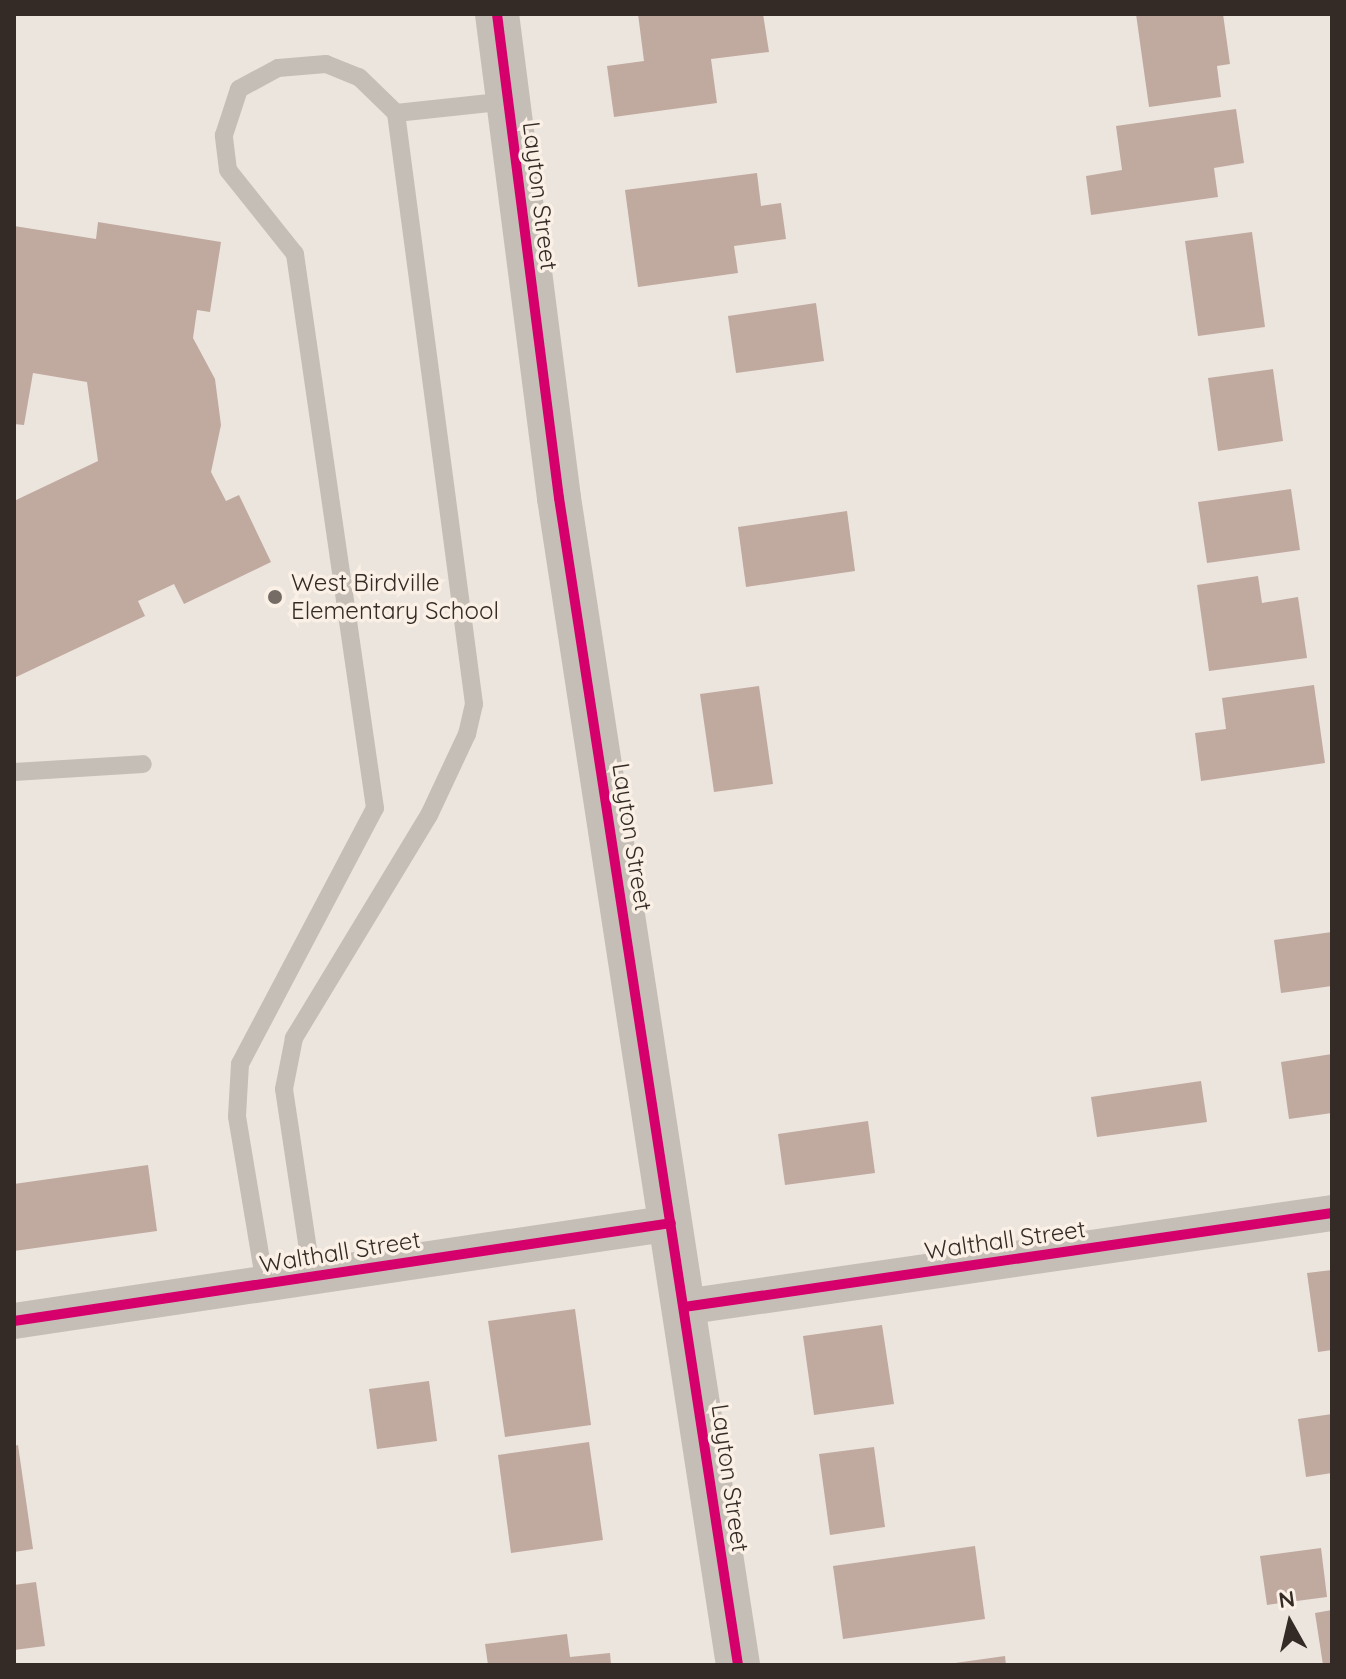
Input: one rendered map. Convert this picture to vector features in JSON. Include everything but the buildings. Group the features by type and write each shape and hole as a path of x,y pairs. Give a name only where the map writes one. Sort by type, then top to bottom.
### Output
{"street":[{"name":"Layton Street","path":"497,14 559,498 738,1665"},
{"name":"Walthall Street","path":"684,1307 1332,1213"},
{"name":"Walthall Street","path":"14,1321 671,1223"}],"lane":[{"path":"265,1284 237,1116 240,1064 375,808 295,254 228,170 224,135 239,89 278,68 326,64 348,73 396,113 474,704 467,734 429,815 294,1038 284,1089 312,1276"},
{"path":"396,113 508,101"},
{"path":"14,772 143,764"}],"cycle path":[{"path":"497,14 559,498 738,1665"},
{"path":"684,1307 1332,1213"},
{"path":"14,1321 671,1223"}],"place":[{"name":"West Birdville Elementary School","path":"275,597"}]}
